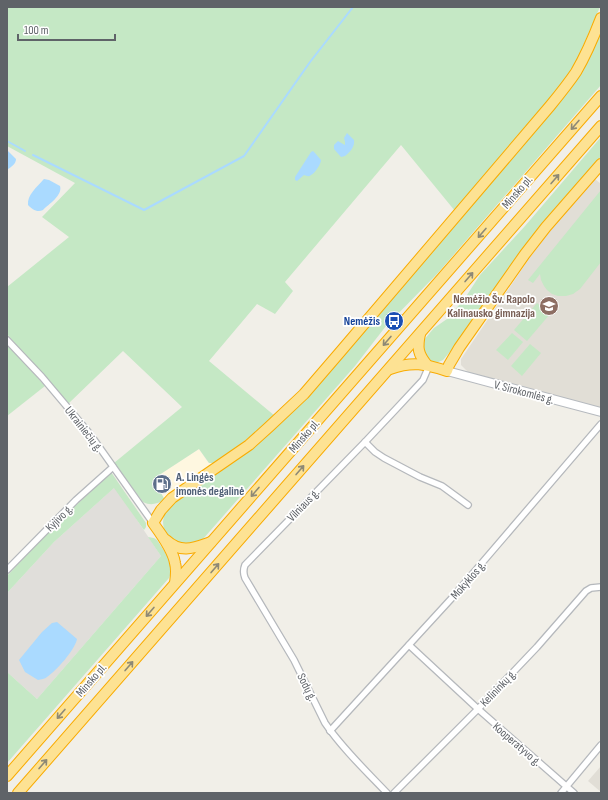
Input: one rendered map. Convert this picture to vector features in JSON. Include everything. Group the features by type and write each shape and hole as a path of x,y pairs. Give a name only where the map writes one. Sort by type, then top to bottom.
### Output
{"highway":[{"path":"175,583 175,561 163,537 153,523 161,510 172,498 249,445 304,394 567,85 585,56 601,18"},
{"name":"Minsko pl.","path":"7,776 601,96"},
{"name":"Minsko pl.","path":"18,793 601,126"},
{"path":"388,370 407,364 428,365 447,371 459,348 525,254 546,227 598,170"},
{"path":"421,332 418,349 428,365"},
{"path":"163,537 175,547 185,549 192,549 212,542"}],"main road":[{"name":"V. Sirokomlės g.","path":"447,371 601,412"}],"street":[{"name":"Ukrainiečių g.","path":"7,340 42,377 90,434 153,523"},
{"name":"Vilniaus g.","path":"244,569 246,565 423,380 428,365"},
{"name":"Mokyklos g.","path":"330,731 459,590 601,424"},
{"path":"365,442 375,452 384,458 420,477 442,486 468,505"},
{"name":"Kyjivo g.","path":"7,570 76,500 113,467"},
{"name":"Sodų g.","path":"244,569 245,578 294,660 330,731 387,793"},
{"name":"Kelininkų g.","path":"394,793 478,709 537,647 586,591 591,588 601,587"},
{"name":"Kooperatyvo g.","path":"409,645 478,709 574,793"},
{"path":"561,793 601,745"}],"shaded area":[{"name":"Nemėžio Šv. Rapolo Kalinausko gimnazija","path":"595,179 601,184 601,408 468,372 461,365 461,359 533,253 565,212"},
{"path":"199,449 209,463 214,463 165,500 153,479"},
{"path":"115,487 161,556 37,699 7,672 7,593 54,542"},
{"path":"601,766 601,792 588,781"}],"green space":[{"path":"7,7 600,7 576,62 554,94 455,211 401,145 285,282 293,291 275,314 257,304 209,361 275,416 219,462 209,463 199,449 153,479 165,500 151,504 143,502 114,463 182,407 123,351 68,404 7,334 7,287 69,237 42,217 75,183 7,146"},
{"path":"601,28 601,85 437,274 386,326 355,366 203,539 196,543 187,545 173,542 164,531 164,515 167,510 174,502 201,485 251,449 276,428 312,391 564,96"},
{"path":"601,137 601,160 443,360 436,363 428,361 421,345 423,341 434,328 447,319 465,298 480,275 525,226"},
{"path":"601,190 601,262 580,289 573,294 558,296 547,290 541,280 540,274 533,283 528,280"},
{"path":"537,303 550,314 527,341 514,330"},
{"path":"512,333 523,342 508,360 496,350"},
{"path":"7,344 45,386 7,416"},
{"path":"530,344 541,353 522,376 511,366"},
{"path":"111,472 146,523 144,530 114,488 54,542 7,593 7,576 47,533"},
{"path":"148,537 157,540 172,563 169,578 7,763 7,672 37,699 161,556"}],"water":[{"path":"347,133 354,140 354,145 349,153 341,157 334,149 334,145 338,141 345,145 344,138"},
{"path":"7,150 16,159 16,161 12,167 7,170"},
{"path":"313,151 321,160 318,168 310,176 304,175 297,181 295,180 295,177"},
{"path":"44,179 60,186 60,189 58,196 52,202 43,210 37,211 28,205 28,201 33,191"},
{"path":"57,622 77,639 76,644 51,674 46,678 38,680 25,672 19,660 42,632 52,623"}],"waterway":[{"path":"33,155 144,210 244,156 310,62 353,7"},
{"path":"7,141 25,151"}],"place":[{"name":"Nemėžio Šv. Rapolo Kalinausko gimnazija","path":"549,306"},
{"name":"Nemėžis","path":"394,321"},
{"name":"A. Lingės įmonės degalinė","path":"162,484"}]}
